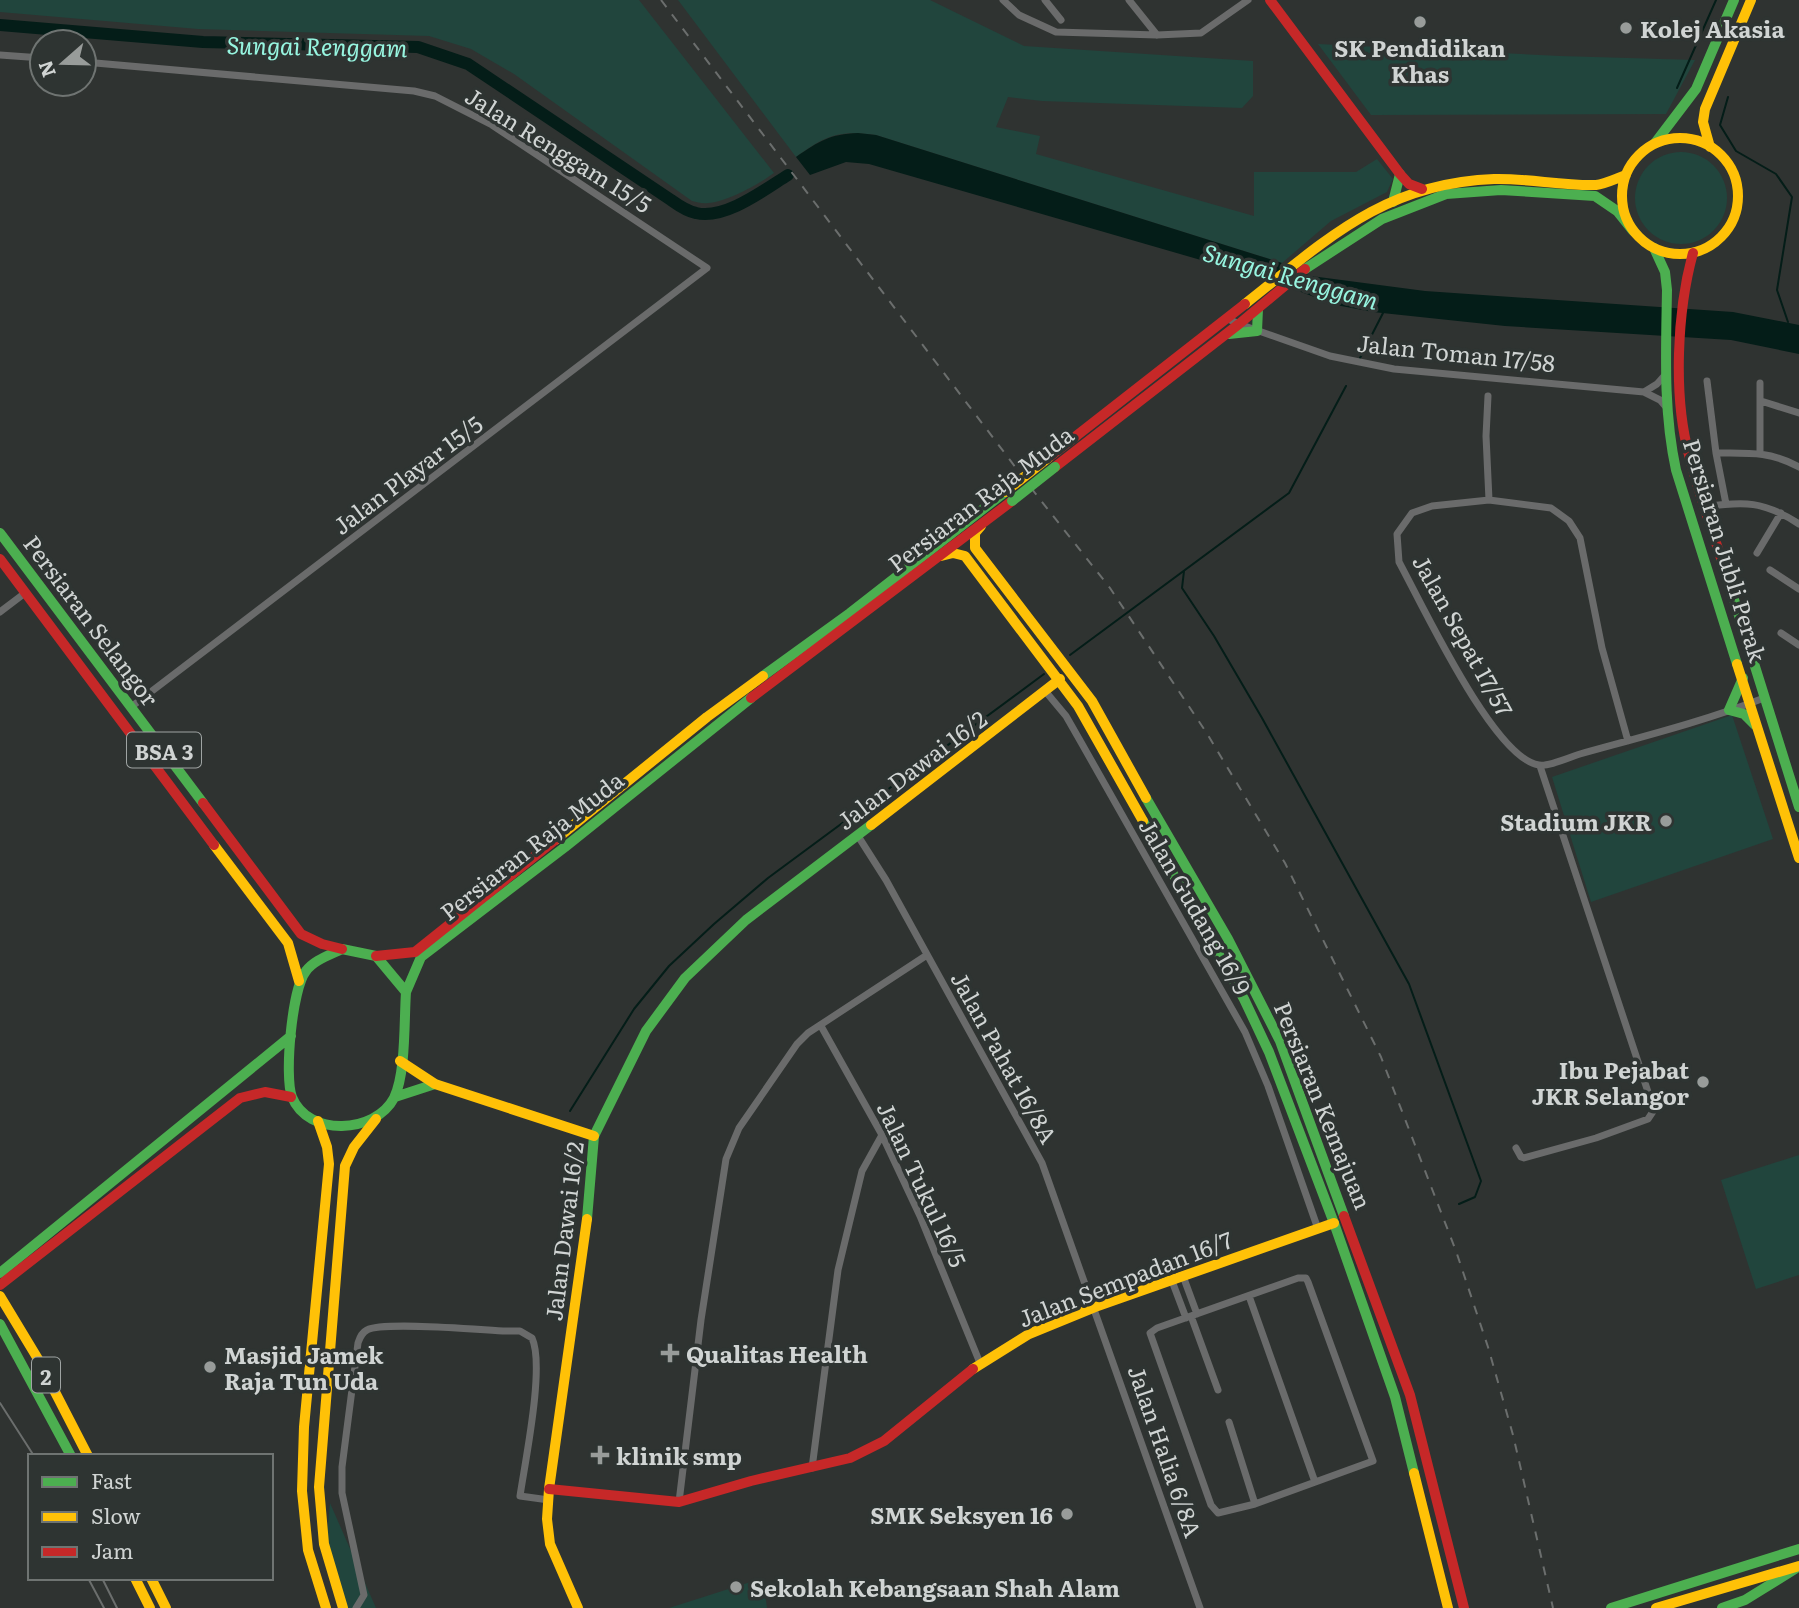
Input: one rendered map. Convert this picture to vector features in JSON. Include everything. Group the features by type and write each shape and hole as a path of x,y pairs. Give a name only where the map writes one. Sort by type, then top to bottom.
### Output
{"main road":[{"path":"1270,0 1400,174 1409,184 1422,189"},
{"path":"1655,143 1673,138 1692,139 1710,147 1725,160 1734,177 1738,196 1734,215 1725,232 1711,245 1693,253 1673,254 1654,248 1633,231 1622,204 1622,189 1626,174 1638,156 1655,143 1696,89 1734,0"},
{"path":"1710,147 1703,122 1705,109 1751,0"},
{"path":"1393,202 1400,174"},
{"name":"Persiaran Raja Muda","path":"1052,463 1226,318 1274,287 1357,219 1422,189 1452,183 1495,179 1598,184 1626,174"},
{"name":"Persiaran Raja Muda","path":"1306,262 1382,219 1446,194 1501,190 1595,196 1617,211 1633,231"},
{"name":"Persiaran Jubli Perak","path":"1654,248 1665,272 1668,307 1666,408 1676,470 1799,858"},
{"name":"Persiaran Jubli Perak","path":"1693,253 1684,282 1682,306 1681,368 1685,432 1703,507 1799,807"},
{"name":"Persiaran Raja Muda","path":"376,956 415,952 706,717 1226,335 1258,308 1274,287"},
{"path":"1226,335 1257,331 1258,308"},
{"name":"Persiaran Raja Muda","path":"406,992 421,957 752,698 986,520 1009,496"},
{"name":"Persiaran Kemajuan","path":"986,520 975,533 975,548 1092,701 1181,861 1228,939 1280,1041 1410,1395 1464,1608"},
{"name":"Persiaran Selangor","path":"0,533 301,934 342,950"},
{"name":"Persiaran Kemajuan","path":"935,558 951,552 965,556 1060,679 1078,706 1244,999 1269,1052 1334,1223 1395,1397 1448,1608"},
{"name":"Persiaran Selangor","path":"0,559 288,943 299,981"},
{"path":"1743,678 1728,710 1749,717 1760,733"},
{"name":"Jalan Dawai 16/2","path":"578,1608 550,1544 547,1519 549,1495 587,1223 594,1136 646,1031 685,978 746,920 1060,679"},
{"path":"1215,947 1228,939"},
{"path":"376,1119 358,1125 343,1126 318,1121 298,1107 291,1097 291,1036 299,981 316,963 342,950 376,956 406,992 395,1097"},
{"path":"0,1285 291,1036"},
{"path":"400,1061 435,1084 594,1136"},
{"path":"343,1608 324,1544 319,1487 345,1167 354,1147 395,1097 435,1084"},
{"path":"0,1273 34,1254 240,1098 256,1091 291,1097"},
{"path":"318,1121 330,1164 304,1427 302,1491 308,1550 326,1608"},
{"name":"Jalan Sempadan 16/7","path":"549,1495 679,1502 751,1481 850,1458 884,1441 980,1363 1029,1334 1095,1307 1334,1223"},
{"name":"2","path":"0,1296 38,1359 87,1454"},
{"name":"2","path":"0,1324 70,1454"},
{"path":"1611,1608 1797,1552"},
{"path":"1656,1608 1799,1566"},
{"path":"1722,1608 1745,1600 1799,1566"},
{"path":"136,1580 150,1608"},
{"path":"152,1580 166,1608"},
{"path":"1745,1583 1750,1588 1745,1600"}],"street":[{"path":"1003,0 1019,15 1056,32 1157,35 1201,33 1248,0"},
{"path":"1045,0 1062,20"},
{"path":"1129,0 1157,35"},
{"path":"0,55 28,57"},
{"name":"Jalan Renggam 15/5","path":"98,63 414,91 435,96 492,125 705,266 706,271"},
{"name":"Jalan Playar 15/5","path":"131,708 706,271"},
{"name":"Jalan Toman 17/58","path":"1226,318 1330,356 1394,369 1644,391"},
{"path":"1644,391 1657,384 1667,368"},
{"path":"1707,381 1726,504"},
{"path":"1760,383 1760,452"},
{"path":"1644,391 1660,400 1666,408"},
{"path":"1488,396 1486,436 1489,500"},
{"path":"1760,401 1799,413"},
{"path":"1716,453 1760,452 1799,467"},
{"name":"Jalan Sepat 17/57","path":"1540,766 1512,751 1481,713 1399,562 1397,534 1412,513 1432,506 1489,500 1551,508 1569,521 1580,538 1602,648 1628,741"},
{"path":"1703,507 1747,502 1781,513 1799,524"},
{"path":"1757,554 1781,513"},
{"path":"1770,570 1799,589"},
{"path":"0,612 25,593"},
{"path":"1782,633 1799,645"},
{"name":"Jalan Gudang 16/9","path":"1046,692 1077,734 1245,1032 1268,1086 1318,1229"},
{"path":"1516,1148 1524,1158 1595,1138 1648,1119 1654,1110 1540,766 1764,698"},
{"name":"Jalan Pahat 16/8A","path":"858,836 886,880 1042,1163 1095,1307"},
{"path":"679,1502 701,1320 726,1159 739,1128 790,1054 808,1033 927,955"},
{"name":"Jalan Tukul 16/5","path":"821,1026 882,1135 920,1216 980,1363"},
{"path":"812,1468 838,1270 862,1171 882,1135"},
{"path":"1183,1276 1191,1316 1218,1390"},
{"path":"1298,1278 1306,1278 1373,1461 1255,1504 1218,1513 1211,1505 1150,1334 1153,1330 1191,1316 1298,1278"},
{"path":"1171,1282 1191,1316"},
{"path":"1249,1296 1315,1482"},
{"name":"Jalan Halia 6/8A","path":"1095,1307 1200,1608"},
{"path":"356,1608 364,1595 345,1510 342,1467 358,1343 367,1330 404,1327 520,1331 531,1338 536,1350 536,1381 520,1496 549,1495"},
{"path":"1229,1422 1255,1504"}],"shaded area":[{"path":"0,0 639,0 774,173 752,187 716,202 692,201 514,74 471,49 429,36 198,29 0,12"},
{"path":"678,0 930,0 1024,46 1253,61 1253,96 1242,108 1042,101 1008,97 996,127 1040,136 1036,154 1254,216 1254,172 1356,172 1377,159 1393,179 1387,192 1331,221 1282,263 876,135 852,133 833,136 796,157"},
{"path":"1318,44 1695,60 1666,114 1371,115"},
{"path":"1681,152 1699,155 1714,165 1724,180 1727,198 1724,216 1714,231 1699,241 1681,244 1663,241 1648,231 1638,216 1635,198 1638,180 1648,165 1663,155"},
{"name":"Stadium JKR","path":"1732,715 1773,839 1591,902 1552,777"},
{"path":"1799,1155 1799,1275 1756,1289 1721,1180"},
{"path":"330,1503 376,1608 346,1608 326,1545"},
{"path":"763,1578 767,1608 669,1608"}],"water":[{"path":"858,133 876,135 1282,263 1311,276 1425,291 1733,312 1799,325 1799,354 1731,340 1505,326 1373,312 1336,305 1263,278 869,164 846,162 810,175 796,157 825,139"}],"waterway":[{"path":"1677,88 1716,0"},
{"name":"Sungai Renggam","path":"0,25 203,42 418,47 468,64 679,206 692,212 707,214 732,208 788,175"},
{"path":"1728,97 1720,125 1736,151 1776,174 1792,197 1777,290 1788,322"},
{"path":"1360,358 1383,313"},
{"path":"1070,655 1289,493 1346,386"},
{"path":"1184,571 1182,588 1262,718 1409,984 1481,1181 1475,1197 1459,1204"},
{"path":"570,1111 634,1009 669,966 714,924 768,878 1044,674"}],"tram line":[{"path":"0,1403 33,1454"},
{"path":"89,1580 104,1608"},
{"path":"103,1580 117,1608"}],"railway":[{"path":"661,0 1110,588 1206,732 1285,863 1381,1057 1456,1251 1488,1347 1513,1435 1553,1608"}],"traffic: fast":[{"path":"1655,143 1696,89 1734,0"},
{"path":"1393,202 1400,174"},
{"path":"1305,269 1382,219 1446,194 1501,190 1595,196 1617,211 1633,231"},
{"path":"1654,248 1665,272 1667,290 1667,403 1676,470 1737,664"},
{"path":"1229,334 1257,331 1258,309"},
{"path":"1012,501 1055,467"},
{"path":"763,676 850,613 1005,492"},
{"path":"0,533 203,803"},
{"path":"1721,558 1799,807"},
{"path":"1743,678 1729,710 1744,714 1755,725"},
{"path":"406,992 421,957 565,847 751,698"},
{"path":"1146,798 1228,939 1280,1041 1344,1216"},
{"path":"1143,821 1244,999 1269,1052 1334,1223 1395,1397 1414,1473"},
{"path":"587,1219 594,1136 646,1031 685,978 746,920 871,825"},
{"path":"342,949 376,956 406,992 403,1061 394,1098 385,1110 372,1119 342,1126 312,1119 300,1110 292,1097 289,1071 293,1013 301,980 313,964 342,949"},
{"path":"0,1273 291,1036"},
{"path":"395,1097 435,1084"},
{"path":"0,1324 70,1454"},
{"path":"1611,1608 1799,1549"},
{"path":"1722,1608 1745,1600 1795,1569"}],"traffic: slow":[{"path":"1710,147 1703,122 1705,109 1751,0"},
{"path":"1680,138 1702,143 1721,155 1733,174 1738,196 1733,218 1721,237 1702,249 1680,254 1658,249 1639,237 1627,218 1622,196 1627,174 1639,155 1658,143 1680,138"},
{"path":"1245,304 1330,237 1388,203 1420,191 1455,183 1494,179 1596,185 1626,175"},
{"path":"1005,492 1048,458"},
{"path":"981,526 975,533 975,548 1092,701 1146,798"},
{"path":"941,556 953,553 965,556 1078,706 1143,821"},
{"path":"1737,664 1799,858"},
{"path":"555,840 707,717 763,676"},
{"path":"871,825 1060,679"},
{"path":"214,845 288,943 299,981"},
{"path":"400,1061 435,1084 594,1136"},
{"path":"343,1608 324,1544 319,1487 345,1166 354,1147 376,1119"},
{"path":"318,1121 327,1147 329,1164 304,1427 302,1491 308,1550 326,1608"},
{"path":"578,1608 550,1544 547,1519 587,1219"},
{"path":"973,1369 1029,1334 1095,1307 1334,1223"},
{"path":"0,1296 38,1359 87,1454"},
{"path":"1414,1473 1448,1608"},
{"path":"1656,1608 1799,1566"},
{"path":"136,1580 150,1608"},
{"path":"152,1580 166,1608"}],"traffic: jam":[{"path":"1270,0 1400,174 1409,184 1422,189"},
{"path":"1693,253 1680,327 1681,407 1689,455 1721,558"},
{"path":"1055,467 1239,324 1305,269"},
{"path":"1048,458 1245,304"},
{"path":"751,698 1012,501"},
{"path":"0,559 214,845"},
{"path":"203,803 301,934 322,944 342,949"},
{"path":"376,956 415,952 555,840"},
{"path":"0,1285 240,1098 265,1092 291,1097"},
{"path":"1344,1216 1410,1395 1464,1608"},
{"path":"549,1489 679,1502 751,1481 850,1458 884,1441 973,1369"}],"place":[{"name":"SK Pendidikan Khas","path":"1420,22"},
{"name":"Kolej Akasia","path":"1626,28"},
{"name":"Stadium JKR","path":"1666,821"},
{"name":"Ibu Pejabat JKR Selangor","path":"1703,1082"},
{"name":"Qualitas Health","path":"670,1353"},
{"name":"Masjid Jamek Raja Tun Uda","path":"210,1367"},
{"name":"klinik smp","path":"600,1455"},
{"name":"SMK Seksyen 16","path":"1067,1514"},
{"name":"Sekolah Kebangsaan Shah Alam","path":"736,1587"}]}
